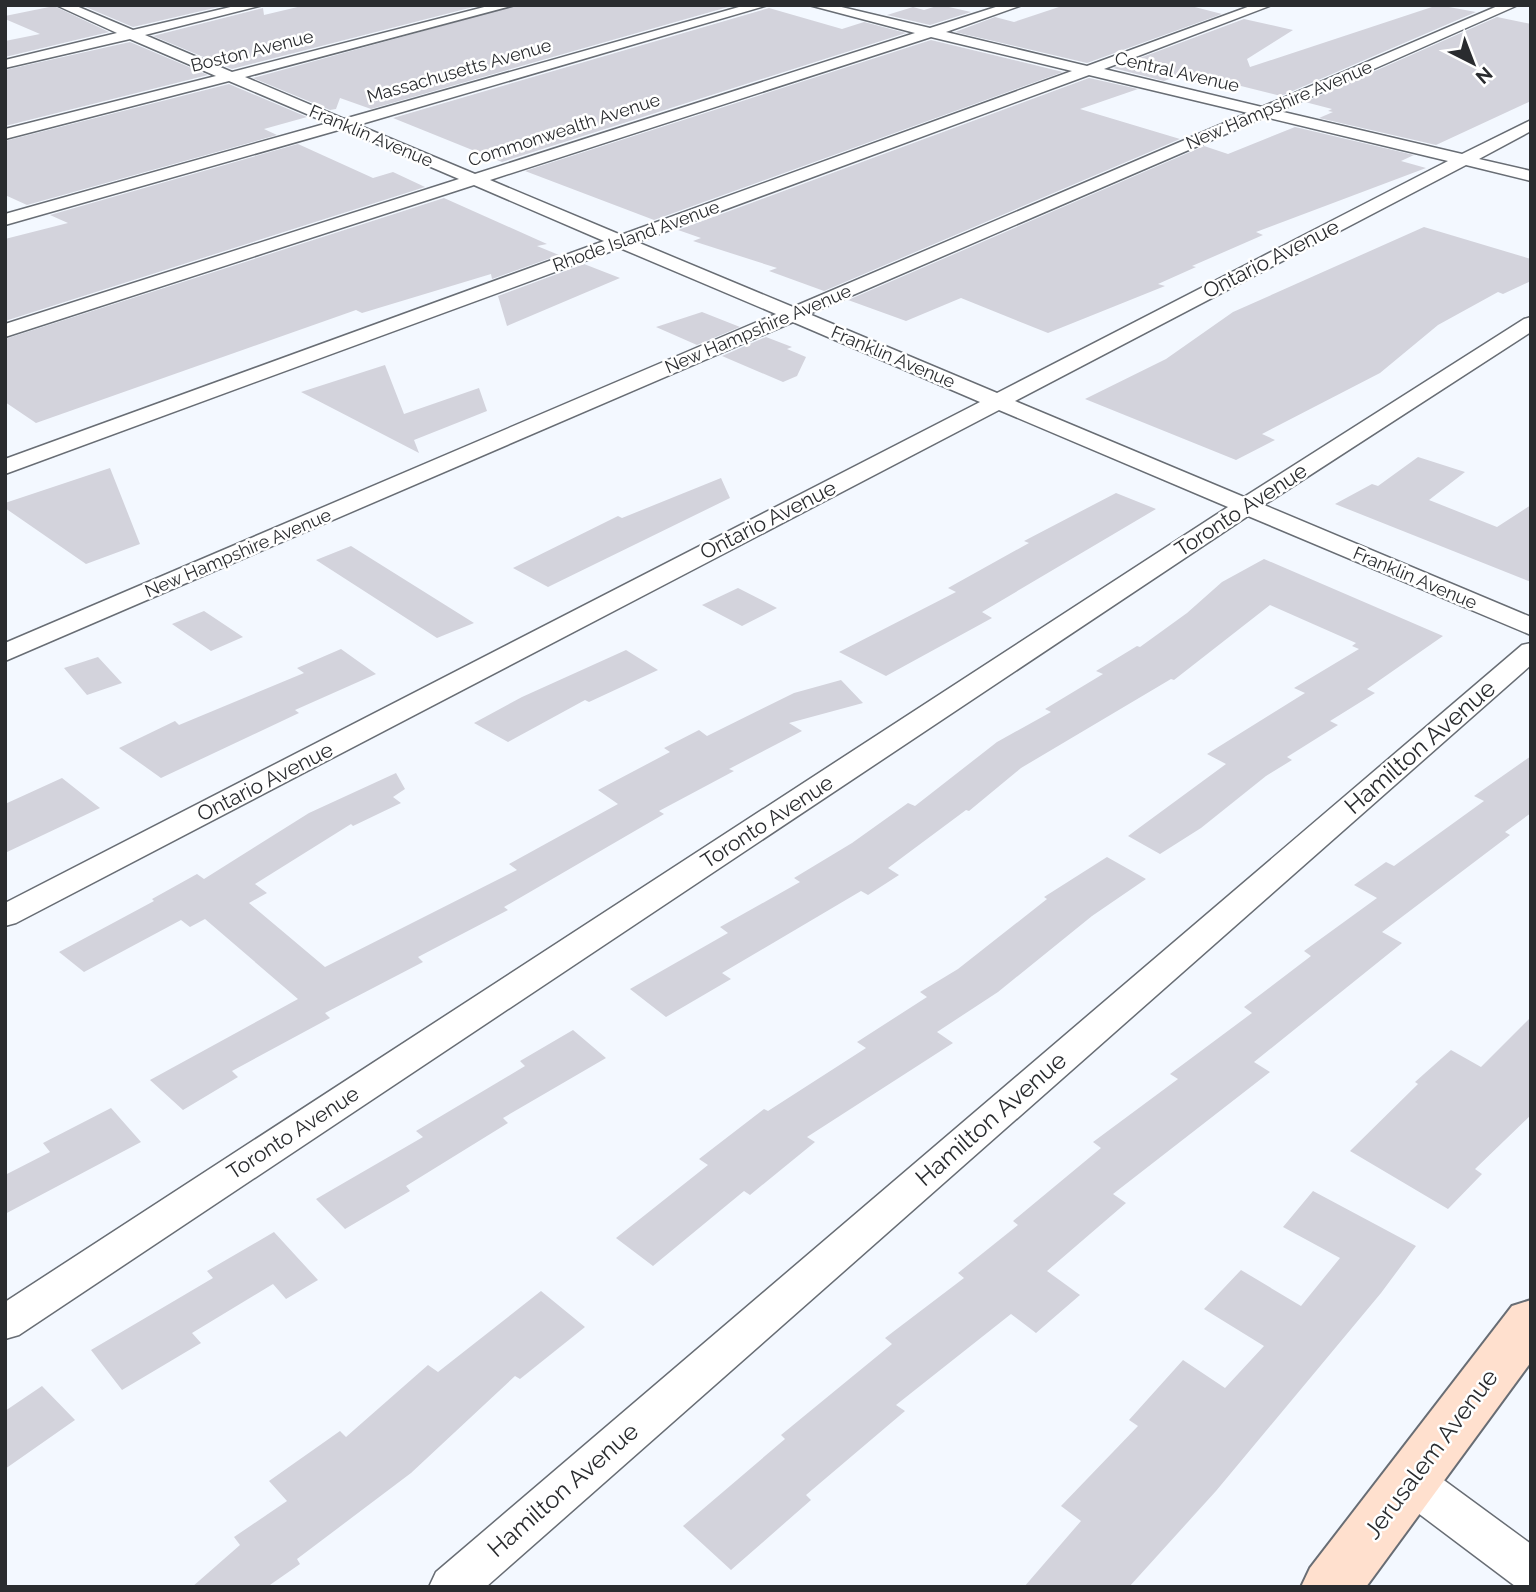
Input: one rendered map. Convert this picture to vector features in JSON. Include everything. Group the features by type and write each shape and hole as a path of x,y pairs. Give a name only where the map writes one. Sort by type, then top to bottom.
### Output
{"main road":[{"name":"Jerusalem Avenue","path":"1331,1587 1531,1321"}],"street":[{"name":"Franklin Avenue","path":"62,5 1531,626"},
{"path":"5,64 257,5"},
{"name":"Boston Avenue","path":"5,134 509,5"},
{"name":"Massachusetts Avenue","path":"5,220 762,5"},
{"name":"Central Avenue","path":"815,5 1531,176"},
{"name":"Commonwealth Avenue","path":"5,331 1016,5"},
{"name":"Rhode Island Avenue","path":"5,467 1266,5"},
{"name":"New Hampshire Avenue","path":"5,653 1512,5"},
{"name":"Ontario Avenue","path":"5,916 1531,125"},
{"name":"Toronto Avenue","path":"5,1323 1246,506 1531,323"},
{"name":"Hamilton Avenue","path":"452,1587 1531,651"},
{"path":"1410,1481 1531,1571"}],"building":[{"path":"81,5 227,5 133,27"},
{"path":"306,5 481,5 232,69 153,36 263,8 264,15"},
{"path":"517,5 735,5 371,109 340,98 336,109 330,110 253,78"},
{"path":"940,5 971,12 930,25 887,15 913,7 924,10"},
{"path":"1065,5 1187,5 1222,14 1087,63 955,32 995,17 1014,22"},
{"path":"1438,5 1476,12 1281,96 1241,86 1234,89 1180,75 1164,81 1113,68 1244,19 1293,30 1247,59 1250,67"},
{"path":"54,6 109,32 5,57 5,41 40,34 5,19 5,16"},
{"path":"769,8 842,29 864,22 906,33 502,162 393,118"},
{"path":"1497,17 1531,24 1531,101 1436,145 1319,118 1333,112 1328,111 1332,109 1305,102"},
{"path":"931,40 1063,72 654,220 525,171"},
{"path":"130,42 208,75 5,126 5,70"},
{"path":"1089,78 1138,89 1080,109 1180,139 824,291 769,271 777,268 693,241 701,238 678,230"},
{"path":"229,84 307,117 264,129 277,135 27,205 5,195 5,141"},
{"path":"1295,127 1414,155 1401,161 1426,168 1256,232 1263,235 1158,284 1165,286 1048,333 961,298 906,321 848,300 1204,146 1228,154"},
{"path":"298,144 373,178 393,172 425,187 5,321 5,239 68,223 50,215"},
{"path":"444,198 547,244 537,246 559,255 492,279 491,274 362,313 356,310 36,423 5,402 5,339"},
{"path":"1424,227 1531,259 1531,281 1503,294 1498,292 1438,325 1380,373 1262,434 1275,440 1236,460 1085,399 1166,359 1233,312"},
{"path":"584,264 620,278 507,326 498,296"},
{"path":"702,312 740,327 697,345 656,327"},
{"path":"766,337 792,347 787,349 806,357 797,376 783,382 722,356"},
{"path":"385,365 404,414 479,388 487,411 414,440 419,453 301,392"},
{"path":"1418,457 1465,472 1429,500 1497,527 1531,505 1531,582 1335,504 1372,484 1378,486"},
{"path":"110,468 140,544 86,564 5,508 5,503"},
{"path":"721,478 730,498 548,587 513,568 618,516 622,518"},
{"path":"1116,493 1156,509 982,612 992,618 886,676 839,652 956,592 948,588 1029,543 1024,541"},
{"path":"351,546 474,623 437,638 316,560"},
{"path":"1264,559 1443,636 1367,689 1375,693 1330,721 1338,725 1287,757 1292,760 1266,776 1201,828 1160,854 1128,836 1226,764 1207,754 1305,693 1294,688 1359,649 1352,646 1356,643 1270,605 1174,680 1171,679 1021,768 969,811 966,810 888,868 899,875 868,895 861,891 722,973 731,979 666,1017 630,989 728,933 720,927 800,882 794,878 852,843 908,803 915,806 997,742 1051,712 1045,709 1103,674 1096,671 1137,646 1140,647 1187,613 1222,582"},
{"path":"738,588 777,608 742,626 702,605"},
{"path":"204,611 243,637 211,651 172,624"},
{"path":"341,649 376,674 295,710 299,713 161,778 119,748 175,721 179,725 304,673 297,668"},
{"path":"626,650 658,670 589,702 585,700 508,742 474,723 522,697"},
{"path":"98,657 122,683 87,695 64,668"},
{"path":"841,680 863,703 789,723 802,731 729,769 734,771 659,811 664,814 504,907 508,910 418,957 423,962 325,1013 330,1018 232,1071 238,1077 183,1110 150,1080 298,999 205,919 190,927 181,920 84,972 59,952 154,901 152,899 197,874 204,879 309,813 396,773 405,789 393,797 401,803 353,826 351,824 255,884 267,893 249,903 325,967 517,870 509,864 618,804 598,790 670,752 664,748 699,730 707,736 794,693"},
{"path":"1531,756 1531,813 1505,832 1510,835 1382,932 1402,943 1254,1062 1270,1072 1113,1194 1126,1203 1047,1271 1080,1295 1036,1333 1011,1314 896,1405 905,1411 806,1495 811,1500 731,1570 683,1526 785,1439 781,1435 892,1344 885,1338 964,1278 958,1273 1018,1225 1013,1221 1101,1148 1093,1142 1178,1079 1170,1074 1252,1013 1244,1007 1311,956 1304,951 1377,898 1354,885 1386,862 1394,866 1484,801 1474,796"},
{"path":"62,778 100,808 5,853 5,804"},
{"path":"1107,857 1146,879 1092,916 998,992 937,1032 953,1043 807,1137 815,1142 750,1195 744,1191 653,1266 616,1238 708,1165 699,1159 764,1109 768,1111 866,1048 857,1042 927,997 920,992 958,969 1047,899 1044,897"},
{"path":"1531,1017 1531,1115 1475,1169 1482,1174 1448,1209 1350,1151 1418,1084 1415,1082 1451,1050 1481,1067"},
{"path":"573,1030 606,1058 503,1118 508,1123 406,1186 410,1191 345,1229 316,1199 423,1137 416,1131 525,1066 520,1061"},
{"path":"111,1108 141,1142 5,1214 5,1175 50,1152 43,1143"},
{"path":"1313,1191 1416,1246 1381,1293 1216,1491 1129,1587 1024,1587 1081,1521 1061,1506 1138,1426 1129,1420 1183,1360 1225,1388 1264,1346 1204,1309 1241,1270 1301,1306 1340,1258 1283,1227"},
{"path":"274,1232 318,1280 286,1299 273,1284 192,1333 201,1343 122,1390 91,1350 213,1278 207,1271"},
{"path":"541,1291 585,1327 520,1379 515,1376 411,1473 297,1559 300,1564 267,1587 192,1587 240,1545 234,1537 287,1501 269,1481 340,1431 346,1437 428,1365 438,1372"},
{"path":"42,1386 75,1420 5,1469 5,1411"}]}
